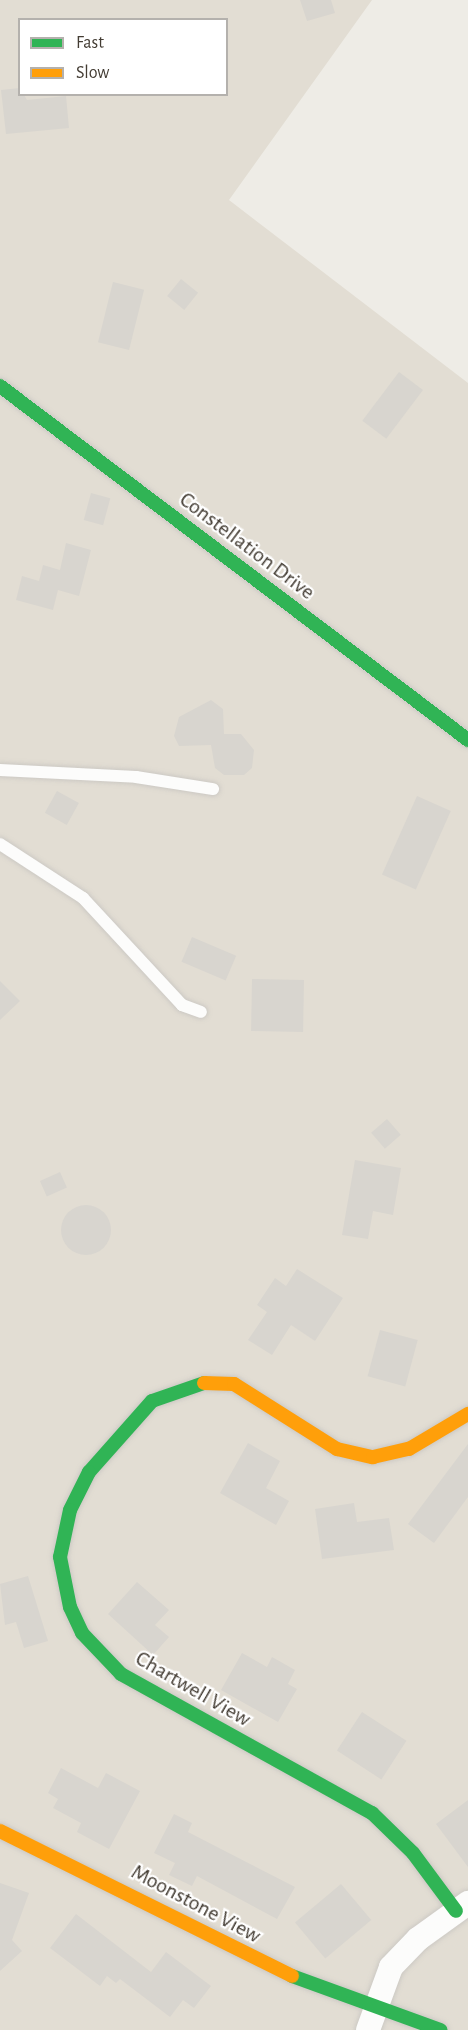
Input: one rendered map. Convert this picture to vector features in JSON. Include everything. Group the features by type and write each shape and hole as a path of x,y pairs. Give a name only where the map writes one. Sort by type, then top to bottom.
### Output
{"street":[{"name":"Constellation Drive","path":"0,386 468,740"},
{"name":"Chartwell View","path":"462,1906 413,1852 354,1801 178,1710 114,1668 82,1633 70,1607 60,1557 70,1510 89,1472 152,1401 172,1389 192,1383 234,1384 355,1456 409,1449 468,1414"},
{"name":"Moonstone View","path":"0,1831 292,1976 440,2030"},
{"path":"368,2030 376,2006 402,1953 462,1906"}],"lane":[{"path":"0,770 136,777 213,789"},
{"path":"0,844 83,898 182,1005 201,1012"}],"shaded area":[{"path":"0,0 372,0 229,200 468,383 468,2030 0,2030"}],"building":[{"path":"300,0 331,0 335,13 307,21"},
{"path":"18,88 18,96 25,96 27,100 66,96 69,128 6,134 1,90"},
{"path":"181,279 198,293 184,310 167,296"},
{"path":"113,282 144,290 129,350 98,342"},
{"path":"399,372 423,390 386,439 362,421"},
{"path":"91,493 110,498 103,525 84,520"},
{"path":"66,543 91,550 79,596 58,590 53,610 16,600 22,576 39,581 43,565 60,570"},
{"path":"211,700 223,709 224,734 241,734 254,750 252,768 244,775 224,775 215,768 211,745 179,746 174,736 179,717"},
{"path":"57,791 79,803 67,825 45,813"},
{"path":"417,796 451,811 416,890 382,875"},
{"path":"192,937 236,956 226,981 181,962"},
{"path":"252,979 304,980 303,1032 251,1031"},
{"path":"0,981 20,1001 0,1020"},
{"path":"387,1119 401,1135 385,1149 371,1133"},
{"path":"355,1160 401,1168 393,1215 373,1211 368,1239 342,1235"},
{"path":"60,1172 67,1188 47,1196 40,1181"},
{"path":"86,1205 100,1209 107,1216 111,1230 107,1244 100,1251 86,1255 72,1251 65,1244 61,1230 65,1216 72,1209"},
{"path":"297,1269 343,1298 315,1341 291,1325 272,1355 248,1340 267,1312 257,1305 275,1278 286,1286"},
{"path":"380,1330 418,1340 405,1386 368,1376"},
{"path":"248,1443 280,1461 266,1488 289,1501 276,1525 220,1493"},
{"path":"468,1444 468,1497 434,1543 408,1524"},
{"path":"354,1503 357,1522 389,1518 394,1550 322,1559 315,1509"},
{"path":"28,1576 48,1641 24,1648 16,1622 5,1625 0,1584"},
{"path":"137,1582 169,1610 155,1625 169,1637 153,1655 108,1614"},
{"path":"242,1653 267,1667 272,1657 295,1670 288,1684 297,1689 278,1722 221,1690"},
{"path":"362,1712 406,1741 381,1779 337,1751"},
{"path":"61,1768 98,1788 106,1773 140,1791 109,1849 77,1832 81,1823 53,1808 58,1799 48,1793"},
{"path":"468,1800 468,1867 436,1824"},
{"path":"174,1814 192,1823 188,1832 295,1887 277,1919 197,1876 192,1886 169,1875 175,1863 154,1853"},
{"path":"0,1883 29,1893 12,1940 22,1951 0,1971"},
{"path":"341,1884 371,1920 325,1959 295,1923"},
{"path":"76,1914 151,1972 166,1952 211,1986 194,2008 183,2000 170,2017 120,1979 116,1983 107,1976 100,1986 50,1948"}],"traffic: fast":[{"path":"0,386 468,740"},
{"path":"204,1383 152,1401 89,1472 70,1510 60,1557 70,1607 82,1633 121,1674 372,1813 413,1853 456,1911"},
{"path":"292,1976 440,2030"}],"traffic: slow":[{"path":"204,1383 234,1384 337,1449 373,1457 409,1449 468,1414"},
{"path":"0,1831 292,1976"}]}
